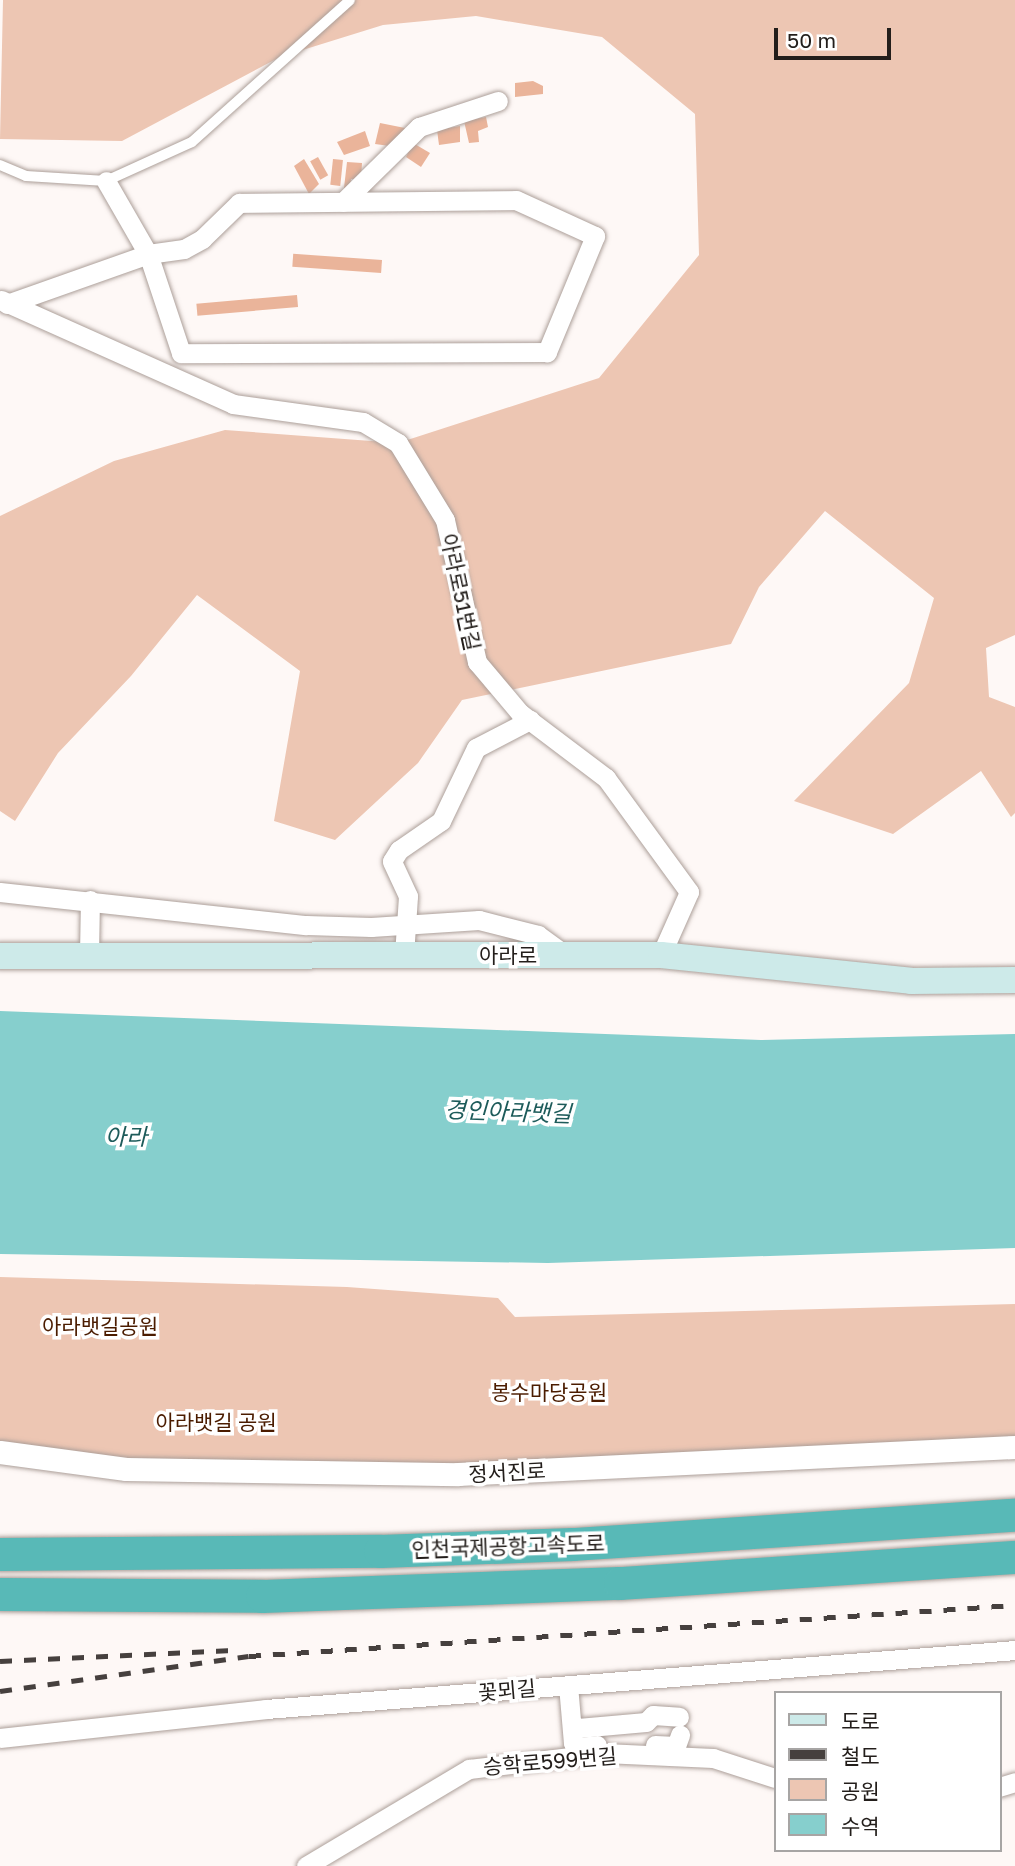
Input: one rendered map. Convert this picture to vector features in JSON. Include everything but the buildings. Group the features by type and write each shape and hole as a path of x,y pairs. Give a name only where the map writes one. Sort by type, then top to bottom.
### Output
{"highway":[{"name":"인천국제공항고속도로","path":"0,1554 380,1551 573,1544 1015,1515"},
{"name":"인천국제공항고속도로","path":"0,1594 262,1596 551,1585 1015,1557"}],"main road":[{"name":"아라로","path":"0,956 660,955 911,981 1015,981"}],"street":[{"path":"343,202 419,128 498,101"},
{"path":"106,181 148,254"},
{"name":"아라로51번길","path":"4,302 148,254 184,248 202,239 239,203 516,200 595,236 547,352 181,353 148,254"},
{"name":"아라로51번길","path":"4,302 233,404 363,422 398,443 446,520 477,662 530,720 606,778 689,892 660,955"},
{"path":"404,955 408,896 392,861 399,850 441,821 476,748 530,720"},
{"path":"0,891 32,899 90,900 306,925 479,920 512,925 557,945 566,955"},
{"path":"89,956 90,900"},
{"name":"정서진로","path":"0,1452 126,1469 458,1474 1015,1447"},
{"name":"꽃뫼길","path":"0,1738 266,1709 1015,1650"},
{"path":"568,1685 573,1743 579,1747 618,1742 676,1746 679,1726 653,1715 646,1722 578,1728 572,1724"},
{"name":"승학로599번길","path":"306,1866 468,1769 604,1753 713,1758 774,1778"}],"lane":[{"path":"0,165 26,176 106,181 192,142 350,0"}],"green space":[{"path":"3,0 1015,0 1015,635 986,648 989,697 1015,707 1015,813 1011,817 981,771 893,834 794,801 909,683 934,598 825,511 759,587 731,644 462,700 418,763 335,840 274,821 300,671 197,595 131,676 58,753 15,821 0,811 0,516 114,461 225,430 398,443 599,378 699,255 695,114 602,37 476,16 383,25 280,57 122,141 0,139"},
{"path":"0,1277 347,1287 498,1298 515,1317 1015,1304 1015,1447 458,1474 0,1452"}],"water":[{"name":"아라","path":"0,1011 761,1040 1015,1034 1015,1248 548,1263 0,1254"}],"railway":[{"path":"0,1691 249,1656 1015,1605"},
{"path":"0,1661 233,1650"}],"water label":[{"name":"경인아라뱃길","path":"508,1111"}],"park label":[{"name":"아라뱃길공원","path":"100,1326"},
{"name":"봉수마당공원","path":"549,1392"},
{"name":"아라뱃길 공원","path":"216,1422"}]}
